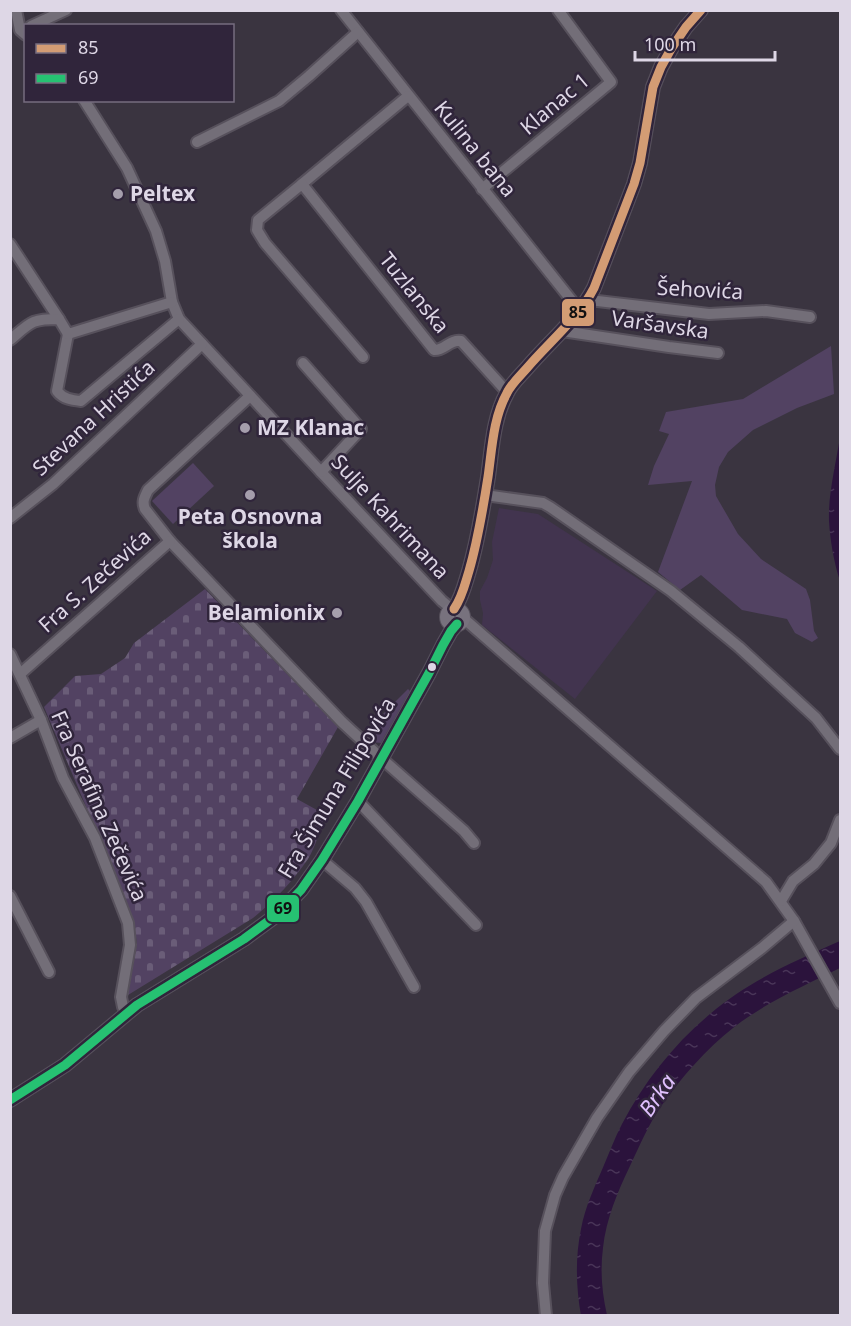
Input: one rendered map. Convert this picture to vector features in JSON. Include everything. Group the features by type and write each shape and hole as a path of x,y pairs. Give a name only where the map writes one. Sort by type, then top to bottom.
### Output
{"main road":[{"path":"507,392 584,305 594,288 634,184 640,163 653,87 670,49 701,10"},
{"name":"Fra Šimuna Filipovića","path":"10,1100 65,1065 127,1012 244,939 278,914 301,890 358,801 451,631 454,614 474,555 495,430 507,392"}],"street":[{"path":"16,10 24,26"},
{"path":"38,24 66,10"},
{"name":"Kulina bana","path":"341,10 482,189 584,305"},
{"name":"Klanac 1","path":"482,189 611,82 558,10"},
{"path":"10,38 24,31"},
{"path":"197,142 279,100 358,32"},
{"path":"363,357 265,243 257,230 258,220 408,96"},
{"name":"Sulje Kahrimana","path":"85,102 127,168 156,231 165,261 172,302 179,319 454,614 514,670 760,887 781,901"},
{"name":"Tuzlanska","path":"302,184 434,350 441,350 455,340 461,341 507,392"},
{"path":"12,248 68,334 57,391 61,396 81,400 179,319"},
{"path":"68,334 172,302"},
{"name":"Šehovića","path":"584,305 709,314 766,312 810,317"},
{"path":"10,340 32,322 40,319 59,319"},
{"name":"Varšavska","path":"562,331 718,353"},
{"name":"Stevana Hristića","path":"10,518 53,484 202,344"},
{"path":"303,363 361,429 321,472"},
{"path":"250,396 148,490 143,504 170,541 342,722 464,831 474,843"},
{"path":"485,495 543,503 671,591 739,647 816,718 840,749"},
{"name":"Fra S. Zečevića","path":"20,674 170,541"},
{"name":"Fra Serafina Zečevića","path":"10,654 41,720 63,778 95,838 128,922 130,945 121,997 123,1007 127,1012"},
{"path":"10,738 41,720"},
{"path":"358,801 476,925"},
{"path":"840,820 831,843 814,864 793,881 781,901 840,1003"},
{"path":"322,860 355,888 366,902 414,987"},
{"path":"10,896 49,972"},
{"path":"546,1316 543,1283 545,1232 555,1195 563,1177 597,1118 636,1064 696,998 797,926"}],"shaded area":[{"path":"499,508 538,514 657,591 575,699 482,625 480,591 493,560 492,542"}],"green space":[{"path":"831,346 834,394 797,408 753,430 728,452 719,467 715,485 716,496 738,534 761,559 806,589 810,600 814,631 818,638 812,642 795,633 787,619 742,610 701,575 680,590 658,572 692,481 648,485 669,434 659,431 666,412 743,399"},
{"path":"193,463 214,486 173,524 152,501"},
{"path":"205,589 338,727 297,799 326,815 308,859 290,883 268,905 253,918 128,995 137,943 134,926 44,707 75,676 101,674 125,658 134,643"},
{"path":"408,689 410,691 381,743 372,742 363,734"}],"water":[{"path":"840,437 840,581 830,536 829,511"},
{"name":"Brka","path":"840,941 840,968 772,1002 733,1028 695,1064 662,1105 626,1176 607,1226 602,1274 607,1315 581,1316 577,1262 585,1213 619,1129 650,1079 684,1038 740,991"}],"transit line":[{"name":"85","path":"454,609 463,591 475,548 494,434 502,403 513,383 572,320 594,288 634,184 640,163 653,87 671,49 701,10"},
{"name":"69","path":"10,1100 65,1065 137,1005 244,939 278,914 301,890 358,801 443,645 457,624"}],"place":[{"name":"Peltex","path":"118,194"},
{"name":"MZ Klanac","path":"245,428"},
{"name":"Peta Osnovna škola","path":"250,495"},
{"name":"Belamionix","path":"337,613"}]}
